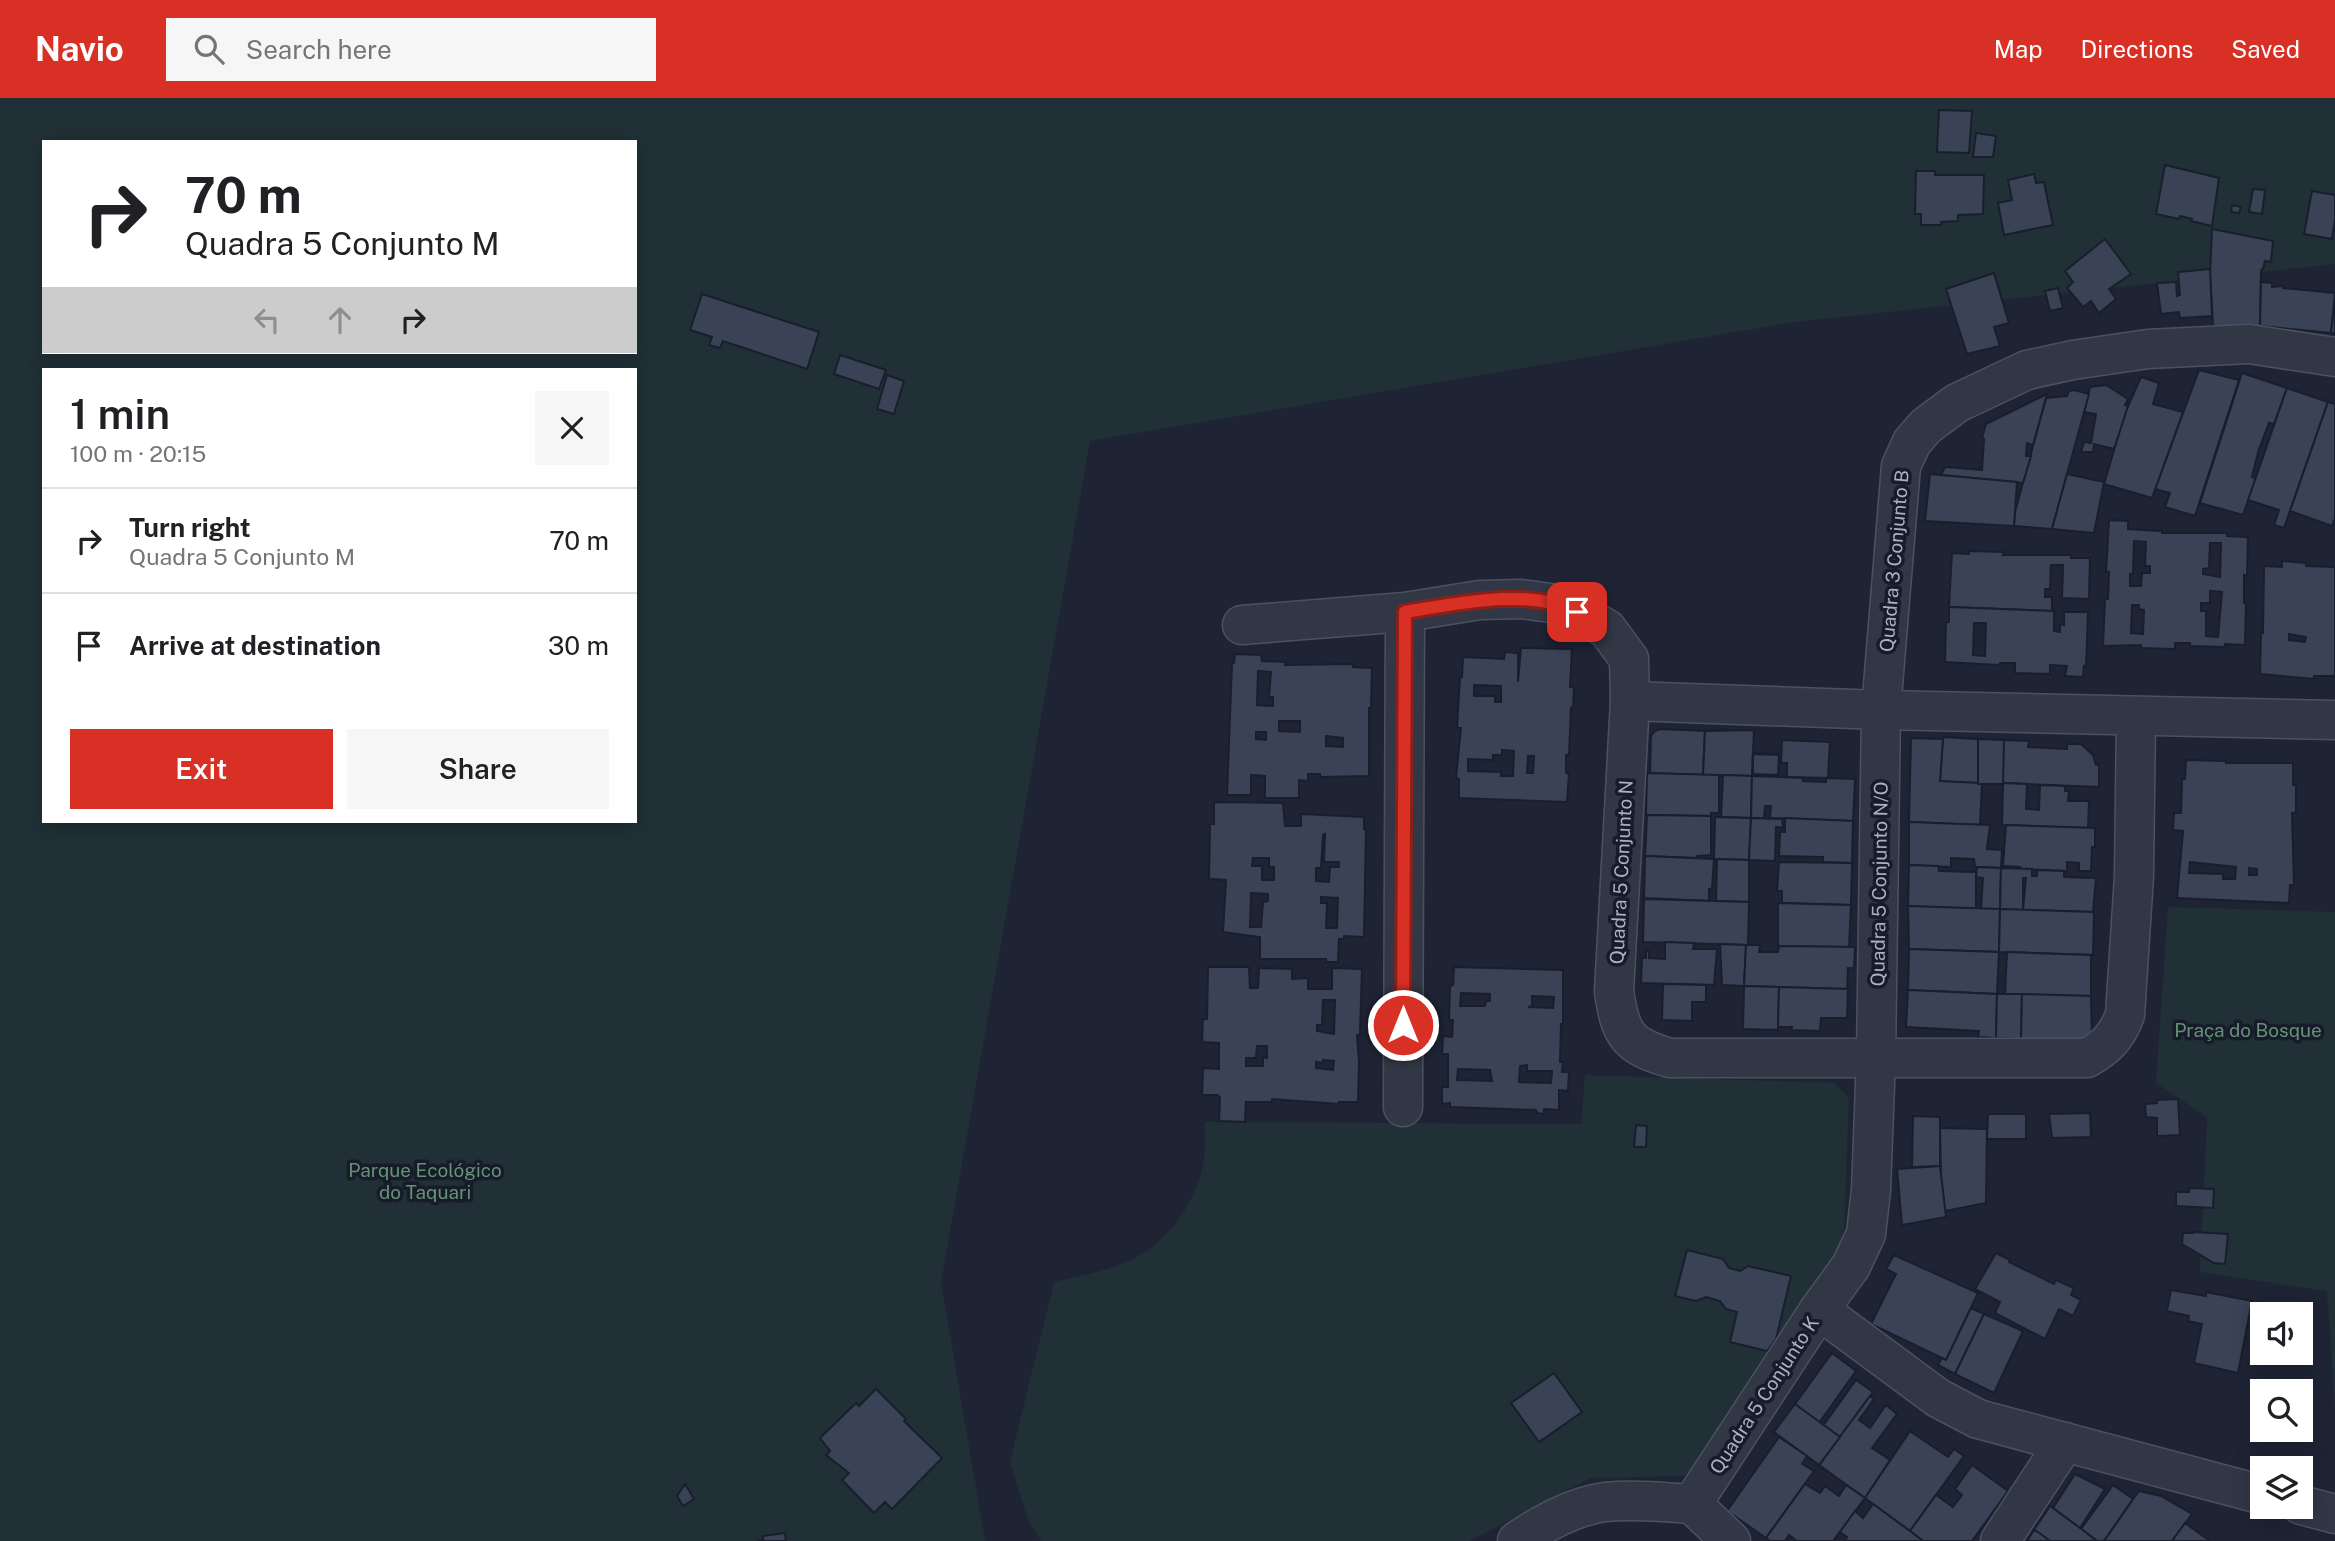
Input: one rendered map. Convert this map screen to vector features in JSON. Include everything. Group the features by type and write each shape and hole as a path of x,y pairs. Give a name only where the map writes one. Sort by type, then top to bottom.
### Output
{"street":[{"name":"Quadra 3 Conjunto B","path":"1881,710 1900,466 1912,442 1926,426 1986,388 2027,370 2073,360 2148,349 2249,344 2335,358"},
{"name":"Quadra 5 Conjunto N","path":"1242,625 1405,612 1480,600 1521,599 1565,605 1607,629 1629,659 1630,701 1614,991 1618,1020 1644,1051 1670,1058 2087,1058 2106,1048 2119,1031 2125,1015 2134,876 2136,716"},
{"path":"1403,1107 1405,612"},
{"path":"1630,701 1881,710 2335,720"},
{"name":"Quadra 5 Conjunto N/O","path":"1819,1310 1851,1266 1867,1234 1876,1057 1881,710"},
{"name":"Quadra 5 Conjunto K","path":"1692,1504 1819,1310 1938,1398 1979,1419 2250,1492"},
{"path":"2000,1541 2065,1442"},
{"path":"1517,1541 1534,1529 1604,1502 1646,1501 1692,1504 1731,1541"},
{"path":"2313,1508 2335,1514"}],"green space":[{"name":"Parque Ecológico do Taquari","path":"0,98 2335,98 2335,264 1795,322 1090,441 941,1282 985,1541 0,1541"},
{"name":"Praça do Bosque","path":"2168,907 2335,912 2335,1407 2327,1291 2200,1272 2207,1117 2156,1083"},
{"path":"1585,1075 1835,1083 1849,1098 1844,1227 1836,1258 1688,1476 1591,1478 1469,1541 1041,1541 1029,1522 1010,1462 1054,1282 1121,1264 1142,1254 1164,1236 1183,1213 1201,1174 1205,1155 1205,1122 1581,1124"}],"building":[{"path":"1939,110 1972,111 1969,153 1937,152"},
{"path":"1976,133 1996,136 1993,157 1973,157"},
{"path":"2165,165 2219,178 2212,226 2180,216 2179,219 2156,214"},
{"path":"1916,171 1935,171 1935,175 1984,175 1983,214 1958,215 1958,221 1941,222 1941,225 1921,225 1921,214 1915,214"},
{"path":"2034,174 2036,183 2044,182 2053,225 2004,235 1998,203 2012,200 2008,180"},
{"path":"2253,189 2265,190 2262,214 2249,212"},
{"path":"2312,191 2335,195 2332,239 2304,234"},
{"path":"2232,205 2241,207 2239,213 2231,212"},
{"path":"2212,229 2273,241 2271,262 2265,261 2261,270 2260,326 2213,326 2210,274"},
{"path":"2105,239 2131,274 2109,289 2116,299 2099,313 2091,301 2083,307 2067,288 2073,282 2065,271"},
{"path":"2210,269 2212,316 2180,318 2179,312 2161,314 2157,283 2176,282 2177,296 2180,295 2178,272"},
{"path":"1994,273 2009,323 1994,327 2000,346 1967,354 1946,289"},
{"path":"2261,282 2272,283 2272,287 2335,293 2331,333 2260,326"},
{"path":"2058,288 2063,308 2050,311 2045,291"},
{"path":"702,294 819,332 807,369 723,341 720,348 709,345 712,337 690,330"},
{"path":"2335,299 2335,334 2331,333"},
{"path":"840,355 886,370 879,389 834,374"},
{"path":"2199,370 2239,380 2195,516 2165,507 2170,493 2155,489"},
{"path":"2242,373 2287,388 2274,424 2269,423 2258,452 2252,477 2256,478 2243,515 2200,503"},
{"path":"887,375 904,381 894,414 877,409"},
{"path":"2141,377 2159,383 2153,404 2183,412 2152,498 2104,484 2125,413"},
{"path":"2106,385 2128,399 2114,449 2094,444 2093,452 2081,452 2084,442 2091,443 2096,414 2084,412 2090,387"},
{"path":"2287,388 2328,402 2284,528 2274,525 2279,510 2248,500"},
{"path":"2069,391 2089,394 2052,529 2014,526 2015,512 2046,398 2067,396"},
{"path":"2047,394 2033,445 2027,443 2026,456 2031,456 2023,483 1941,475 1945,467 1982,470 1982,438 1986,424"},
{"path":"2328,402 2335,404 2335,518 2332,526 2290,511"},
{"path":"1930,474 2017,482 2014,526 1925,521"},
{"path":"2067,474 2104,482 2094,533 2052,529"},
{"path":"2109,520 2128,521 2128,529 2162,533 2227,533 2227,536 2248,537 2247,576 2244,575 2245,645 2190,646 2190,643 2175,643 2175,649 2141,648 2141,645 2103,646 2105,599 2108,599 2109,572 2106,572","holes":["2134,541 2146,542 2145,566 2150,566 2150,573 2142,573 2141,586 2130,586 2130,574 2133,573","2210,543 2221,543 2220,577 2203,574 2203,569 2209,568","2210,591 2222,592 2218,637 2206,636 2206,611 2201,611 2201,603 2210,603","2132,605 2139,605 2139,609 2144,610 2143,634 2131,633"]},
{"path":"1969,551 2090,558 2089,599 2062,598 2063,565 2051,565 2050,589 2045,589 2045,597 2052,597 2052,611 1949,607 1952,553 1969,554"},
{"path":"2282,561 2306,563 2306,566 2335,567 2335,676 2314,676 2314,679 2260,674 2264,566 2282,567","holes":["2289,634 2306,637 2305,642 2289,640"]},
{"path":"1949,607 2054,611 2054,631 2060,632 2060,624 2064,625 2064,612 2088,612 2086,667 2084,666 2083,677 2065,676 2067,666 2050,665 2050,674 2015,673 2015,663 1999,665 1945,662 1946,622 1949,622","holes":["1974,623 1986,623 1985,656 1973,655"]},
{"path":"1521,648 1572,649 1570,687 1574,687 1569,755 1566,755 1566,773 1569,774 1567,802 1459,798 1459,779 1456,778 1461,728 1457,728 1463,657 1504,659 1505,652 1518,653 1518,682","holes":["1474,685 1501,686 1501,702 1495,702 1495,696 1474,696","1502,750 1514,751 1513,776 1501,776 1501,772 1468,771 1468,759 1493,760 1493,755 1502,755","1528,756 1534,756 1533,773 1527,773"]},
{"path":"1235,654 1261,655 1262,661 1286,662 1285,665 1353,664 1353,667 1372,668 1369,776 1320,777 1320,774 1308,774 1308,781 1299,780 1299,798 1265,798 1265,776 1251,775 1251,795 1227,795","holes":["1258,671 1271,672 1269,697 1273,697 1273,706 1257,705","1279,721 1300,721 1300,732 1279,731","1256,732 1266,732 1266,740 1256,739","1326,736 1343,738 1343,747 1326,746"]},
{"path":"1661,729 1705,731 1703,775 1650,773 1651,736"},
{"path":"1754,730 1752,776 1703,775 1705,731"},
{"path":"1943,737 1978,739 1978,784 1940,781"},
{"path":"1911,738 1943,739 1940,781 1982,783 1980,825 1909,822"},
{"path":"1978,739 2004,740 2004,784 1978,784"},
{"path":"1782,740 1830,742 1828,778 1787,777 1787,763 1781,763"},
{"path":"2004,740 2029,741 2028,747 2067,749 2067,744 2081,744 2093,755 2096,765 2099,764 2099,787 2003,783"},
{"path":"1753,753 1779,754 1777,776 1752,776"},
{"path":"1753,754 1779,755 1778,775 1753,774"},
{"path":"2186,760 2293,763 2293,785 2296,785 2296,812 2292,813 2294,885 2290,885 2289,903 2177,898 2183,831 2173,830 2174,813 2181,813 2182,779 2185,779","holes":["2190,862 2236,867 2235,879 2223,879 2223,874 2189,873","2249,868 2257,869 2257,875 2249,875"]},
{"path":"1647,773 1719,775 1719,813 1711,813 1711,816 1646,815"},
{"path":"1723,775 1752,776 1751,818 1721,817"},
{"path":"1752,776 1803,778 1803,781 1826,782 1826,778 1855,779 1853,821 1770,818 1771,806 1765,806 1764,818 1751,818"},
{"path":"2003,783 2027,784 2026,809 2039,810 2040,785 2065,786 2065,791 2069,791 2068,801 2089,801 2088,828 2002,825"},
{"path":"1214,802 1283,803 1285,826 1301,826 1301,814 1364,817 1364,937 1344,936 1344,939 1339,939 1338,962 1326,962 1326,959 1260,959 1260,937 1223,932 1226,880 1209,879 1210,824 1214,824","holes":["1325,834 1324,862 1339,862 1339,867 1330,867 1329,882 1316,881 1316,868 1321,868","1253,858 1269,858 1269,867 1274,867 1274,880 1262,880 1262,866 1252,866","1251,893 1268,894 1268,901 1263,902 1261,927 1250,927","1321,897 1338,898 1337,928 1326,928 1327,903 1321,903"]},
{"path":"1647,815 1711,816 1711,855 1696,858 1645,856"},
{"path":"1715,817 1751,818 1749,860 1714,859"},
{"path":"1751,818 1782,819 1783,828 1776,827 1775,861 1749,860"},
{"path":"1785,818 1853,821 1852,863 1823,862 1823,857 1779,856 1780,832 1785,832"},
{"path":"1909,822 1990,825 1987,849 2002,850 2001,868 1975,867 1974,859 1951,858 1951,867 1909,865"},
{"path":"2006,825 2095,828 2091,871 2079,871 2079,863 2067,862 2067,871 2003,866"},
{"path":"1645,856 1714,859 1709,901 1644,898"},
{"path":"1717,859 1749,860 1749,902 1716,901"},
{"path":"1779,862 1852,863 1851,905 1782,903 1782,891 1777,891"},
{"path":"1909,865 1938,866 1939,871 1976,872 1976,909 1908,906"},
{"path":"1977,867 2001,868 2000,909 1981,909 1983,878 1976,877"},
{"path":"2001,868 2032,869 2032,876 2037,876 2037,870 2064,871 2064,877 2096,878 2093,912 2023,910 2000,909","holes":["2023,878 2026,878 2023,910"]},
{"path":"1644,899 1749,902 1748,945 1643,942"},
{"path":"1778,903 1851,905 1849,947 1778,946"},
{"path":"1908,906 2000,909 1999,952 1909,949"},
{"path":"2000,909 2094,912 2093,955 1999,952"},
{"path":"1665,942 1694,943 1693,949 1717,949 1714,985 1641,983 1642,958 1646,958 1646,951 1649,951 1649,958 1665,959"},
{"path":"1720,944 1746,945 1744,986 1722,985"},
{"path":"1746,945 1760,945 1759,952 1778,952 1779,946 1855,947 1854,968 1848,968 1847,989 1744,986"},
{"path":"1909,949 1999,952 1997,994 1908,990"},
{"path":"2007,952 2091,955 2091,996 2005,994"},
{"path":"1208,967 1249,967 1250,988 1258,988 1259,968 1292,969 1292,979 1308,978 1308,989 1332,989 1332,968 1362,969 1360,1035 1357,1035 1358,1102 1339,1104 1272,1099 1272,1102 1246,1102 1245,1122 1219,1121 1220,1098 1218,1095 1202,1095 1203,1068 1219,1069 1219,1043 1202,1042 1203,1019 1207,1019","holes":["1323,1000 1335,1000 1334,1034 1317,1031 1317,1025 1322,1025","1257,1046 1267,1046 1267,1058 1263,1057 1263,1066 1246,1066 1246,1058 1256,1058","1323,1060 1334,1061 1333,1070 1316,1068 1316,1062 1323,1063"]},
{"path":"1454,967 1563,970 1560,1062 1563,1062 1562,1072 1569,1072 1568,1091 1559,1090 1559,1110 1544,1109 1544,1114 1537,1113 1536,1110 1450,1107 1450,1103 1442,1104 1442,1087 1448,1087 1448,1054 1442,1054 1443,1036 1452,1037 1453,1020 1449,1020 1450,986 1453,985","holes":["1461,993 1490,994 1490,1001 1486,1001 1485,1006 1460,1006","1532,996 1554,997 1553,1008 1528,1007 1532,1006","1527,1065 1527,1071 1552,1071 1551,1083 1519,1082 1520,1066","1458,1069 1490,1070 1492,1081 1457,1080"]},
{"path":"1663,984 1706,985 1706,1002 1692,1002 1692,1021 1662,1020"},
{"path":"1744,986 1779,987 1778,1030 1743,1029"},
{"path":"1779,987 1848,989 1847,1018 1821,1018 1820,1031 1778,1027"},
{"path":"1908,990 1997,994 1996,1038 1978,1037 1979,1031 1906,1027"},
{"path":"1997,994 2022,994 2021,1039 1996,1038"},
{"path":"2022,994 2091,996 2092,1039 2021,1039"},
{"path":"2178,1099 2180,1135 2157,1136 2157,1118 2146,1117 2145,1104 2157,1103 2157,1100"},
{"path":"2090,1113 2091,1137 2052,1138 2049,1114"},
{"path":"1988,1114 2026,1114 2026,1139 1987,1139"},
{"path":"1913,1116 1940,1117 1940,1166 1912,1167"},
{"path":"1636,1125 1647,1126 1646,1147 1634,1147"},
{"path":"1940,1128 1987,1129 1986,1203 1945,1211"},
{"path":"1940,1166 1946,1217 1902,1225 1897,1169"},
{"path":"2189,1188 2214,1189 2213,1208 2176,1206 2176,1192 2189,1192"},
{"path":"2183,1233 2228,1234 2225,1264 2214,1263 2182,1244"},
{"path":"1687,1250 1723,1259 1729,1268 1740,1271 1748,1266 1791,1276 1776,1339 1767,1351 1730,1342 1737,1312 1726,1309 1720,1301 1706,1297 1696,1301 1675,1296"},
{"path":"1996,1253 2054,1284 2056,1280 2074,1288 2071,1295 2081,1300 2073,1316 2059,1309 2045,1339 1995,1313 2000,1302 1975,1289"},
{"path":"1894,1255 1978,1293 1946,1360 1871,1324 1896,1274 1886,1269"},
{"path":"2171,1290 2206,1296 2206,1292 2252,1301 2238,1373 2194,1363 2202,1324 2188,1321 2189,1316 2167,1311"},
{"path":"1971,1308 1984,1314 1955,1374 1938,1365 1942,1358 1946,1360"},
{"path":"1984,1314 2023,1331 1994,1393 1955,1374"},
{"path":"1832,1353 1856,1371 1819,1423 1795,1404"},
{"path":"1554,1373 1582,1412 1539,1442 1511,1403"},
{"path":"1856,1380 1873,1392 1840,1437 1823,1426"},
{"path":"876,1389 942,1458 892,1509 885,1502 874,1513 842,1480 849,1473 826,1455 830,1451 820,1438 856,1403 859,1406"},
{"path":"1870,1396 1874,1399 1859,1420 1870,1428 1886,1405 1897,1414 1872,1448 1890,1460 1865,1498 1819,1465"},
{"path":"1795,1404 1840,1437 1819,1465 1774,1432"},
{"path":"1910,1431 1948,1457 1954,1449 1964,1456 1910,1531 1865,1498"},
{"path":"1779,1437 1807,1456 1802,1464 1814,1471 1766,1538 1727,1511"},
{"path":"1972,1465 2008,1491 1972,1541 1923,1541 1910,1531 1936,1495 1953,1507 1962,1495 1955,1489"},
{"path":"2075,1474 2105,1489 2080,1528 2053,1508"},
{"path":"685,1484 694,1499 683,1506 677,1496"},
{"path":"1805,1484 1820,1493 1825,1486 1839,1496 1846,1485 1865,1498 1833,1541 1797,1541 1789,1535 1785,1541 1770,1541 1766,1538"},
{"path":"2113,1485 2133,1499 2104,1541 2097,1541 2081,1529"},
{"path":"2139,1491 2161,1496 2192,1514 2172,1541 2104,1541"},
{"path":"1873,1504 1923,1541 1845,1541 1847,1537 1840,1532 1855,1511 1863,1518"},
{"path":"2050,1506 2097,1541 2050,1541 2034,1530"},
{"path":"2185,1523 2210,1541 2172,1541"},
{"path":"2034,1530 2038,1532 2050,1541 2027,1541"},
{"path":"785,1533 786,1541 757,1541 763,1540 763,1536"}],"route":[{"path":"1403,1025 1405,612 1480,600 1521,599 1565,605 1577,612"}]}
